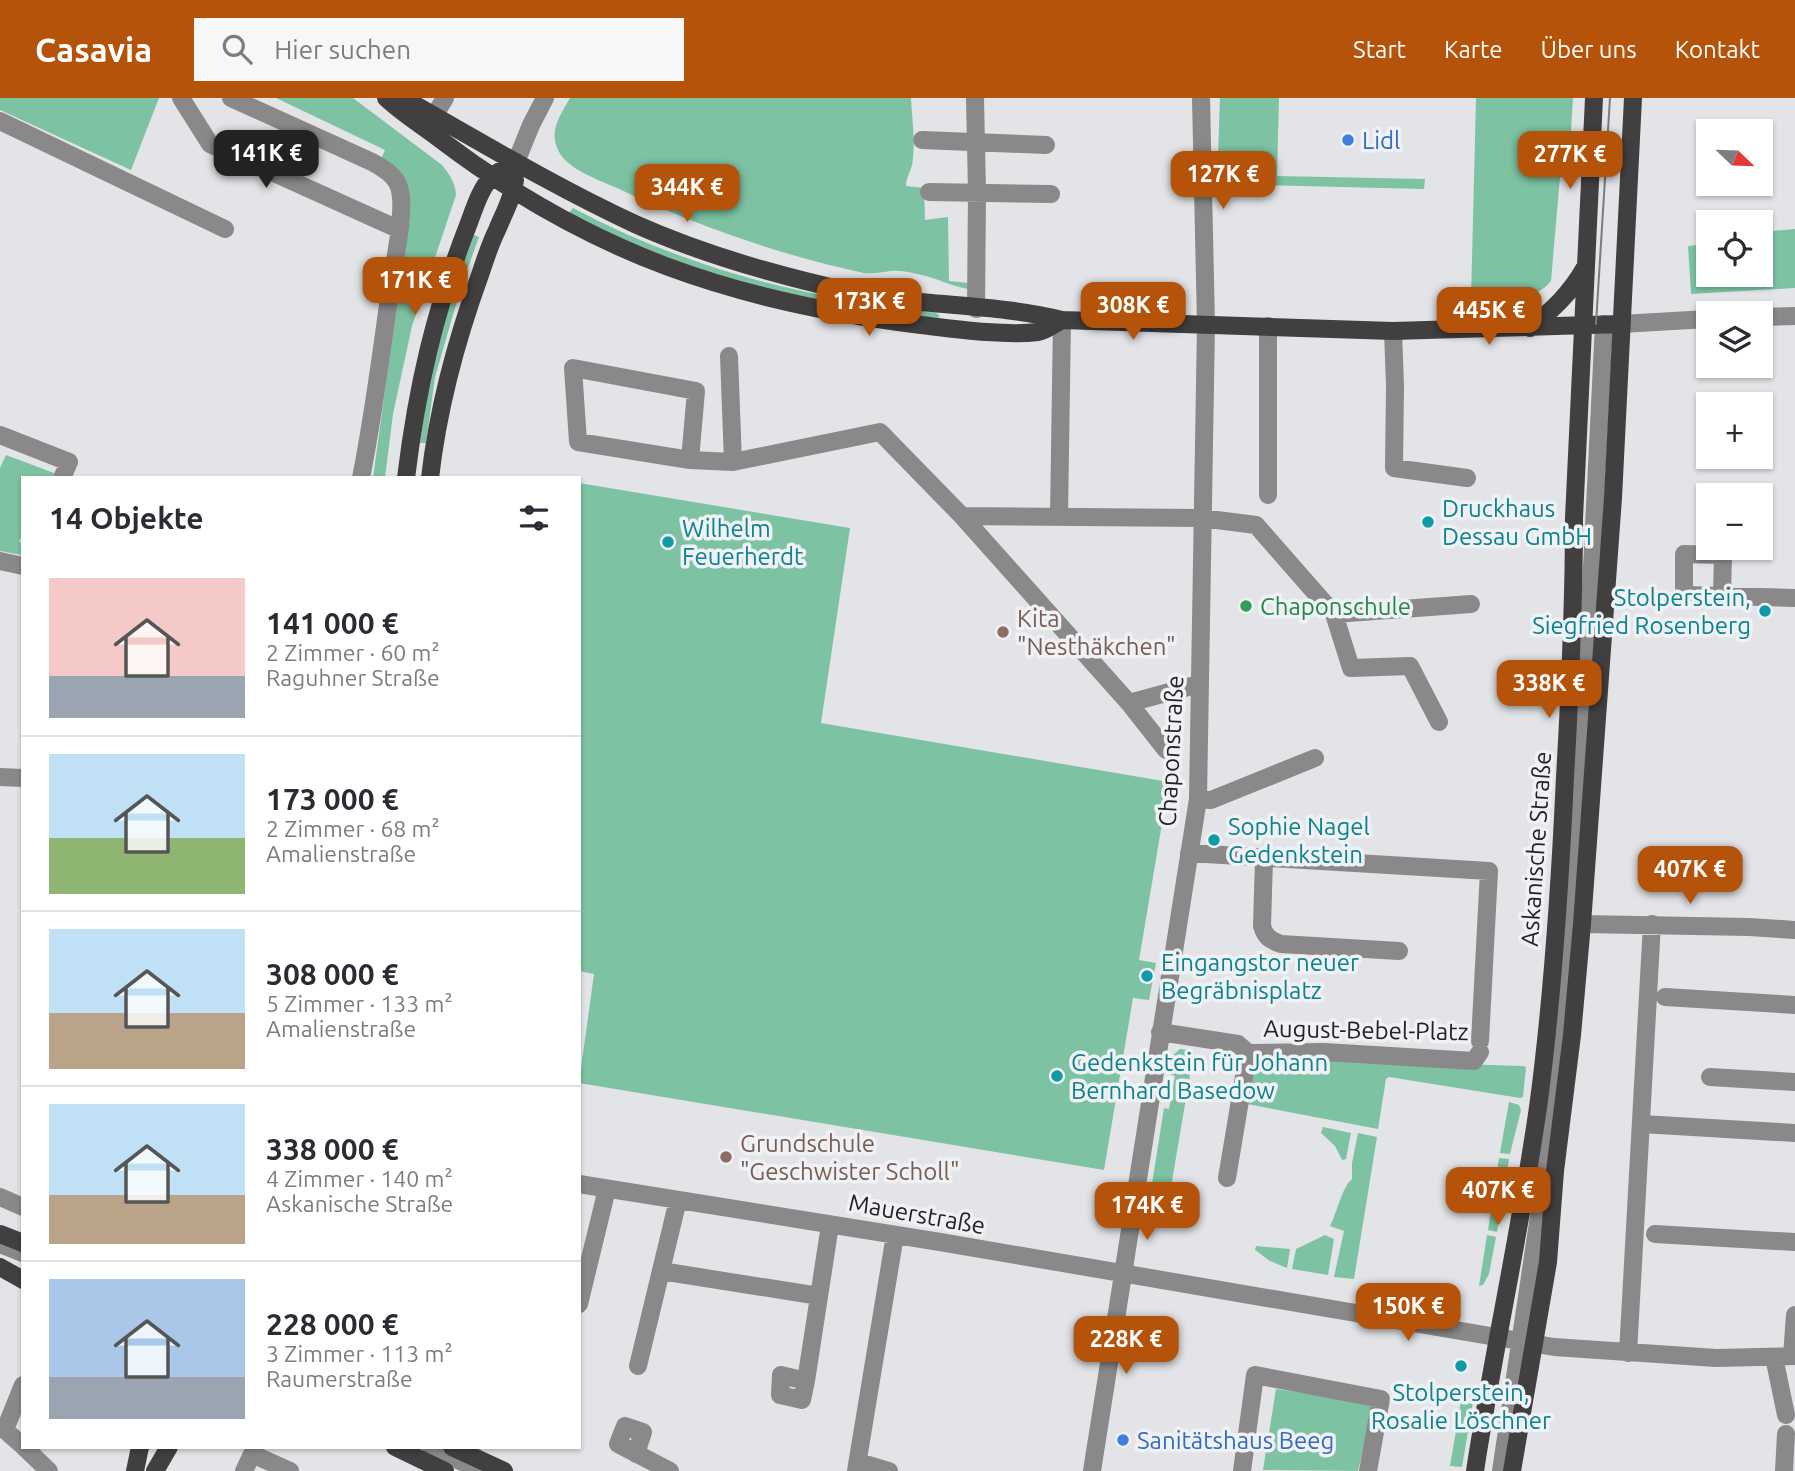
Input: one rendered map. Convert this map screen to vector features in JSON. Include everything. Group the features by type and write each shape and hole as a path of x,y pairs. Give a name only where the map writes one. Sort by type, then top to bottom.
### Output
{"main road":[{"path":"386,98 492,177 556,217 624,250 711,283 843,315 978,331 1040,332 1062,320"},
{"path":"403,98 580,197 638,225 739,261 855,293 976,309 1038,314 1062,320 1394,331 1601,324"},
{"name":"Askanische Straße","path":"1475,1471 1516,1341 1548,1262 1582,924 1613,498 1601,324 1586,265 1594,98"},
{"name":"Askanische Straße","path":"1511,1471 1516,1341 1556,932 1574,600 1574,518 1601,324 1626,267 1633,98"},
{"path":"406,476 414,412 435,320 450,270 473,213 492,177 516,162"},
{"path":"430,476 439,418 458,340 492,242 514,191 516,162"},
{"path":"1530,328 1567,295 1586,265"},
{"path":"0,1234 21,1242"},
{"path":"0,1266 21,1279"},
{"path":"135,1471 140,1449"},
{"path":"155,1471 168,1449"},
{"path":"399,1449 445,1471"},
{"path":"456,1449 504,1471"}],"street":[{"path":"181,98 210,144 398,229"},
{"path":"231,98 385,169 395,179 399,188 398,229 361,476"},
{"path":"435,116 445,98"},
{"path":"516,162 545,98"},
{"path":"975,98 976,309"},
{"name":"Chaponstraße","path":"1092,1471 1198,799 1206,325 1201,98"},
{"path":"0,121 225,229"},
{"path":"922,141 1046,145"},
{"path":"929,192 1051,194"},
{"path":"1773,317 1795,316"},
{"path":"1059,517 1062,320"},
{"path":"1601,324 1696,320"},
{"path":"1268,326 1268,495"},
{"path":"1394,331 1394,468 1467,478"},
{"path":"729,356 733,461"},
{"path":"691,460 696,391 573,368 579,442 691,460 733,461 880,432 962,516 1129,703 1166,750"},
{"path":"0,435 69,462 63,476"},
{"path":"962,516 1201,519 1256,525 1334,614 1351,668 1410,666 1439,722"},
{"path":"0,561 21,566"},
{"path":"1722,596 1795,598"},
{"path":"1334,614 1471,604"},
{"path":"1129,703 1199,684"},
{"path":"1198,799 1211,800 1315,758"},
{"path":"0,777 21,778"},
{"path":"1189,853 1264,859 1262,926 1264,934 1270,940 1281,944 1399,951"},
{"name":"August-Bebel-Platz","path":"1160,1032 1238,1044 1248,1053 1324,1052 1474,1061 1480,1047 1489,871 1264,859"},
{"path":"1582,924 1795,930"},
{"path":"1628,1353 1653,924"},
{"path":"1665,997 1795,1005"},
{"name":"August-Bebel-Platz","path":"1227,1178 1248,1053"},
{"path":"1710,1077 1795,1082"},
{"path":"1642,1124 1795,1133"},
{"name":"Mauerstraße","path":"581,1184 1121,1275"},
{"path":"583,1275 607,1189"},
{"path":"0,1197 21,1206"},
{"path":"638,1366 678,1200"},
{"path":"806,1381 830,1225"},
{"path":"1655,1234 1795,1242"},
{"path":"889,1471 857,1467 895,1235"},
{"path":"0,1244 21,1252"},
{"path":"0,1252 21,1261"},
{"path":"662,1271 819,1297"},
{"path":"1121,1275 1516,1341 1628,1353 1716,1358 1787,1356"},
{"path":"1786,1416 1787,1356 1795,1315"},
{"path":"1492,1471 1516,1341"},
{"path":"1501,1471 1516,1341"},
{"path":"1242,1471 1255,1375 1381,1399 1368,1471"},
{"path":"21,1390 6,1431 21,1445"},
{"path":"1784,1471 1786,1434"},
{"path":"25,1449 50,1471"},
{"path":"419,1449 464,1471"},
{"path":"435,1449 481,1471"},
{"path":"244,1471 252,1454 290,1471"},
{"path":"636,1454 670,1471"}],"green space":[{"path":"0,98 159,98 131,170 0,110"},
{"path":"276,98 353,98 442,165 455,186 456,195 412,326 393,414 385,476 373,476 409,214 381,159 385,150"},
{"path":"570,98 911,98 914,149 906,186 924,188 925,220 948,217 949,281 969,283 968,289 907,272 864,273 769,248 707,226 593,178 570,164 559,152 556,144 555,130"},
{"path":"1220,98 1279,98 1277,176 1425,179 1424,189 1217,184"},
{"path":"1476,98 1573,98 1571,130 1562,154 1551,281 1534,294 1525,297 1471,299"},
{"path":"573,208 673,253 742,276 849,300 848,307 776,291 670,258 569,213"},
{"path":"1795,229 1795,288 1691,294 1688,246 1696,245 1696,287 1773,287 1773,231"},
{"path":"474,235 479,237 462,284 435,377 426,443 420,443 430,375 456,282"},
{"path":"861,303 936,313 940,316 938,318 860,309"},
{"path":"6,455 54,473 53,476 21,476 21,555 0,551 0,468"},
{"path":"581,483 850,528 821,723 1169,782 1139,960 1156,963 1149,1000 1133,998 1104,1170 581,1083 594,974 581,971"},
{"path":"1180,1049 1194,1051 1170,1193 1155,1193 1151,1190 1164,1108 1169,1109 1175,1076 1169,1074 1173,1055"},
{"path":"1263,1058 1526,1067 1523,1097 1520,1098 1389,1077 1386,1079 1378,1129 1247,1104 1254,1065"},
{"path":"1509,1102 1519,1105 1521,1110 1510,1154 1500,1153"},
{"path":"1323,1127 1351,1133 1346,1159 1342,1160 1335,1146 1321,1133"},
{"path":"1358,1133 1377,1137 1354,1279 1334,1277 1344,1231 1330,1226 1345,1188 1352,1179"},
{"path":"1499,1158 1509,1159 1503,1195 1494,1193"},
{"path":"1493,1198 1503,1199 1497,1232 1488,1230"},
{"path":"1325,1235 1334,1239 1328,1275 1292,1269 1296,1249"},
{"path":"1487,1235 1496,1237 1489,1274 1483,1285 1479,1286"},
{"path":"1256,1246 1290,1249 1287,1268 1270,1261 1255,1250"},
{"path":"1276,1389 1374,1403 1358,1471 1263,1470"},
{"path":"1463,1389 1472,1390 1474,1396 1462,1467 1450,1466"}],"tram line":[{"path":"1596,324 1610,98"}],"place":[{"name":"Lidl","path":"1348,140"},
{"name":"Druckhaus Dessau GmbH","path":"1428,522"},
{"name":"Wilhelm Feuerherdt","path":"668,542"},
{"name":"Chaponschule","path":"1246,606"},
{"name":"Stolperstein, Siegfried Rosenberg","path":"1765,611"},
{"name":"Kita \"Nesthäkchen\"","path":"1003,632"},
{"name":"Sophie Nagel Gedenkstein","path":"1214,840"},
{"name":"Eingangstor neuer Begräbnisplatz","path":"1147,976"},
{"name":"Gedenkstein für Johann Bernhard Basedow","path":"1057,1076"},
{"name":"Grundschule \"Geschwister Scholl\"","path":"726,1157"},
{"name":"Stolperstein, Rosalie Löschner","path":"1461,1366"},
{"name":"Sanitätshaus Beeg","path":"1123,1440"}]}
